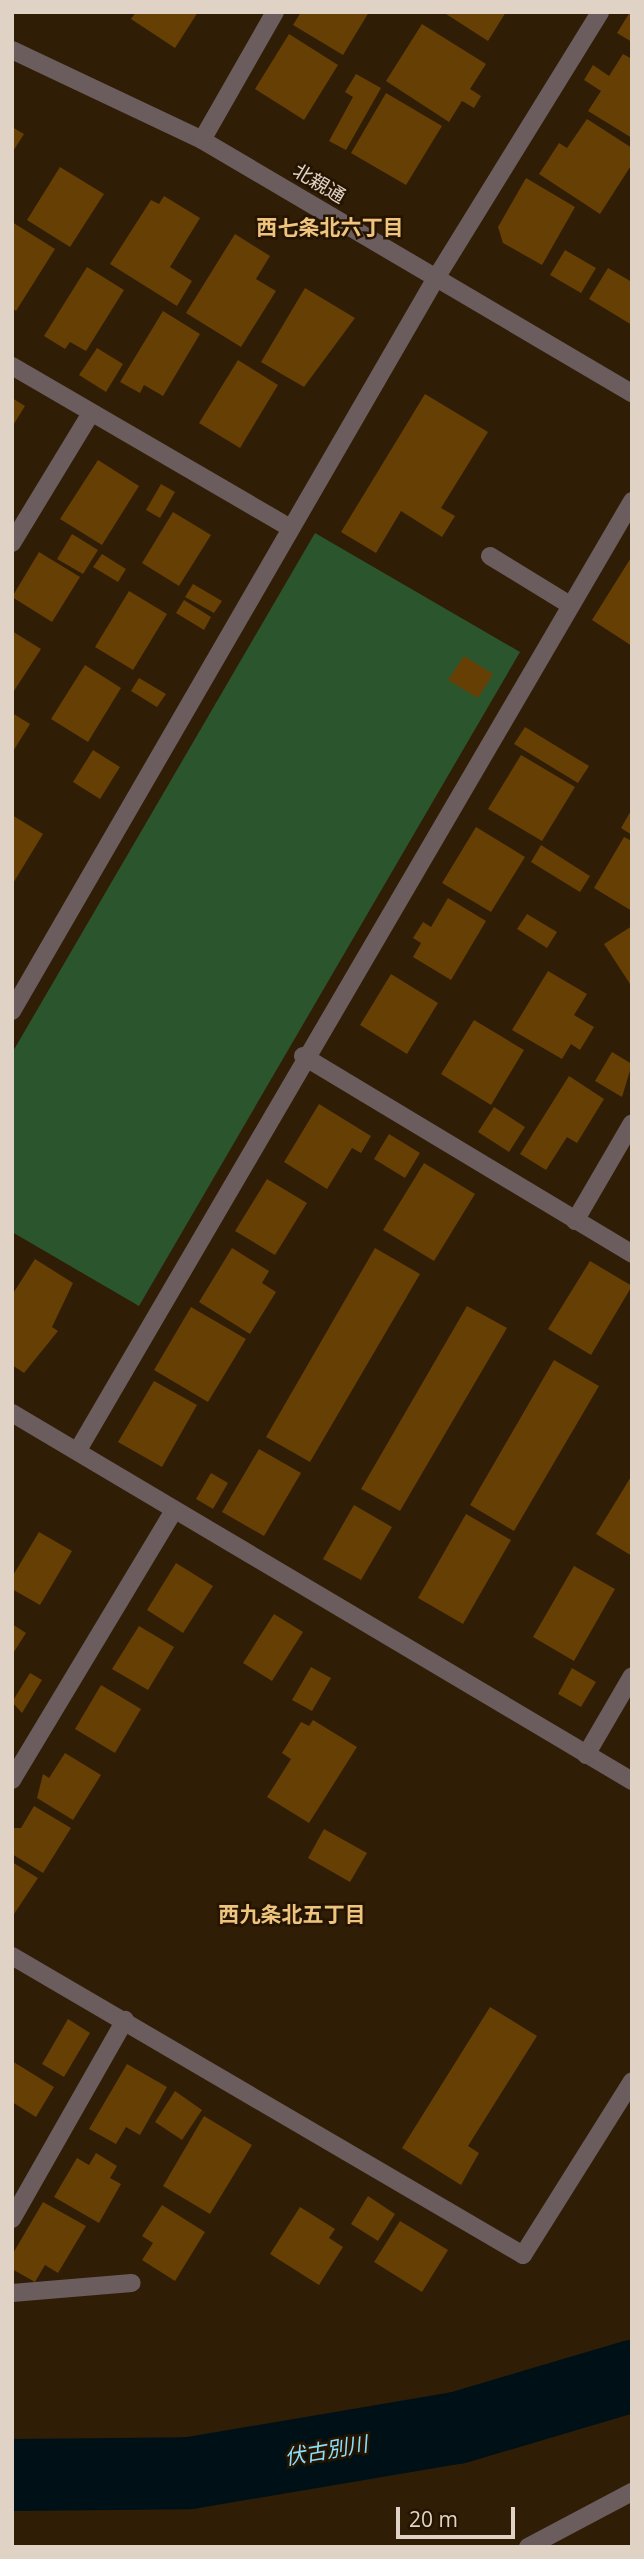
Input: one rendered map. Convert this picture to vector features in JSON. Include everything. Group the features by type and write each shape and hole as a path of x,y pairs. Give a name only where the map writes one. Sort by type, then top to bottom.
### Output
{"street":[{"path":"202,140 275,12"},
{"path":"12,1011 436,278 600,12"},
{"name":"北親通","path":"12,50 202,140 632,393"},
{"path":"12,366 290,528"},
{"path":"12,543 91,413"},
{"path":"78,1450 303,1056 632,501"},
{"path":"490,556 570,605"},
{"path":"303,1056 632,1254"},
{"path":"575,1221 632,1123"},
{"path":"12,1413 632,1781"},
{"path":"12,1780 174,1510"},
{"path":"586,1755 632,1676"},
{"path":"12,1956 523,2255 632,2081"},
{"path":"12,2219 125,2020"},
{"path":"12,2294 132,2283"},
{"path":"528,2547 632,2492"}],"green space":[{"path":"315,533 520,652 139,1306 12,1232 12,1053"}],"building":[{"path":"136,12 198,12 175,48 131,19"},
{"path":"301,12 369,12 343,55 293,25"},
{"path":"443,12 506,12 488,41"},
{"path":"632,12 632,42 617,33"},
{"path":"422,24 486,64 470,89 481,96 474,108 462,101 449,122 386,81"},
{"path":"289,34 338,65 304,120 255,89"},
{"path":"623,54 632,59 632,138 588,111 601,91 584,80 593,65 609,76"},
{"path":"356,74 381,88 346,150 329,141 353,97 345,92"},
{"path":"386,93 442,126 406,185 351,153"},
{"path":"587,119 632,148 632,164 600,214 539,174 559,143 567,148"},
{"path":"12,127 24,134 12,153"},
{"path":"60,167 104,194 70,247 27,220"},
{"path":"526,178 575,207 542,265 503,243 498,227"},
{"path":"164,196 200,218 170,267 192,281 177,306 110,264 151,200 159,204"},
{"path":"12,222 55,249 16,311 12,308"},
{"path":"235,234 270,256 256,279 276,291 241,347 186,313"},
{"path":"565,250 596,268 581,293 550,275"},
{"path":"87,267 124,290 86,351 70,342 65,349 44,336"},
{"path":"608,268 632,282 632,325 589,299"},
{"path":"305,288 355,318 304,387 261,362"},
{"path":"163,311 200,334 163,396 144,385 140,393 120,382"},
{"path":"97,348 123,364 106,392 79,375"},
{"path":"238,360 278,385 240,448 199,423"},
{"path":"425,394 488,432 441,508 455,516 442,537 401,511 376,553 341,532"},
{"path":"12,398 25,406 12,427"},
{"path":"98,460 139,486 102,545 60,519"},
{"path":"161,484 175,492 160,518 146,510"},
{"path":"173,512 211,535 179,586 142,563"},
{"path":"72,534 98,550 83,574 57,559"},
{"path":"39,552 80,577 52,622 12,597"},
{"path":"102,554 126,569 118,582 93,567"},
{"path":"632,556 632,646 592,620"},
{"path":"193,584 222,601 214,613 185,597"},
{"path":"129,591 167,614 133,670 95,647"},
{"path":"184,600 211,617 204,630 176,613"},
{"path":"12,631 41,649 12,694"},
{"path":"464,656 493,674 478,698 448,680"},
{"path":"85,665 121,688 88,742 51,719"},
{"path":"139,678 166,694 157,707 131,691"},
{"path":"12,713 30,724 12,753"},
{"path":"525,727 589,766 578,783 514,744"},
{"path":"93,750 120,767 100,799 73,782"},
{"path":"521,755 575,787 542,841 488,809"},
{"path":"632,809 632,835 621,828"},
{"path":"12,815 43,834 12,885"},
{"path":"476,827 525,857 491,912 442,883"},
{"path":"624,837 632,841 632,911 594,888"},
{"path":"541,845 590,876 580,892 531,862"},
{"path":"448,898 486,921 451,980 413,957 421,943 413,938 423,922 431,927"},
{"path":"527,914 557,932 547,948 517,929"},
{"path":"632,926 632,987 604,944"},
{"path":"548,971 587,994 574,1015 594,1027 580,1050 571,1044 562,1059 512,1030"},
{"path":"391,974 438,1003 407,1054 360,1025"},
{"path":"474,1020 524,1050 491,1105 441,1074"},
{"path":"612,1052 632,1064 622,1097 595,1081"},
{"path":"569,1076 604,1099 577,1143 567,1137 546,1170 520,1154"},
{"path":"319,1104 371,1136 361,1153 352,1148 327,1189 284,1162"},
{"path":"494,1107 525,1127 509,1152 478,1132"},
{"path":"389,1134 420,1153 405,1178 374,1159"},
{"path":"424,1163 475,1194 434,1261 383,1230"},
{"path":"267,1179 307,1203 275,1255 235,1231"},
{"path":"232,1248 269,1271 262,1283 276,1292 250,1334 199,1302"},
{"path":"375,1248 420,1274 310,1462 266,1437"},
{"path":"35,1259 73,1283 52,1327 58,1331 24,1373 12,1365 12,1295"},
{"path":"590,1261 632,1286 591,1355 548,1329"},
{"path":"467,1306 507,1328 400,1511 361,1489"},
{"path":"191,1307 246,1339 208,1402 154,1370"},
{"path":"554,1360 599,1386 514,1531 470,1505"},
{"path":"154,1381 197,1405 162,1467 118,1442"},
{"path":"259,1449 301,1473 264,1536 222,1512"},
{"path":"211,1473 228,1483 213,1509 196,1499"},
{"path":"632,1475 632,1556 596,1534"},
{"path":"354,1505 392,1527 361,1580 323,1559"},
{"path":"466,1514 511,1540 463,1624 418,1598"},
{"path":"39,1532 72,1551 40,1605 12,1589 12,1577"},
{"path":"176,1563 213,1586 183,1633 147,1610"},
{"path":"574,1566 615,1589 574,1661 533,1637"},
{"path":"274,1614 303,1632 272,1681 243,1663"},
{"path":"12,1624 26,1633 12,1655"},
{"path":"139,1626 174,1647 148,1690 112,1669"},
{"path":"311,1667 331,1678 312,1711 292,1700"},
{"path":"572,1668 596,1682 581,1707 558,1694"},
{"path":"30,1673 42,1680 22,1713 12,1702"},
{"path":"101,1685 141,1709 115,1753 75,1729"},
{"path":"313,1720 357,1747 309,1823 267,1797 291,1759 282,1753 301,1722 309,1726"},
{"path":"65,1753 101,1775 73,1820 37,1798 43,1774 49,1778"},
{"path":"34,1806 71,1828 43,1873 12,1854 12,1828 21,1828"},
{"path":"324,1829 367,1853 350,1882 308,1858"},
{"path":"12,1862 38,1878 12,1917"},
{"path":"490,2007 537,2036 468,2146 479,2153 461,2185 402,2148"},
{"path":"68,2019 90,2033 64,2077 42,2064"},
{"path":"12,2061 54,2087 36,2117 12,2102"},
{"path":"127,2064 167,2087 140,2135 126,2127 116,2144 89,2129"},
{"path":"175,2091 202,2110 182,2140 155,2122"},
{"path":"204,2116 252,2145 210,2214 163,2186"},
{"path":"96,2153 117,2166 110,2178 121,2184 99,2223 54,2197 77,2158 89,2165"},
{"path":"368,2196 395,2214 378,2241 351,2224"},
{"path":"43,2202 86,2226 58,2273 45,2265 35,2282 12,2269 12,2255"},
{"path":"162,2205 205,2232 175,2281 142,2260 153,2243 142,2236"},
{"path":"300,2207 335,2229 329,2238 343,2247 319,2285 270,2254"},
{"path":"400,2221 448,2250 422,2292 374,2262"}],"waterway":[{"name":"伏古別川","path":"12,2475 190,2473 457,2428 632,2376"}],"district":[{"name":"西七条北六丁目","path":"330,227"},
{"name":"西九条北五丁目","path":"292,1914"}]}
